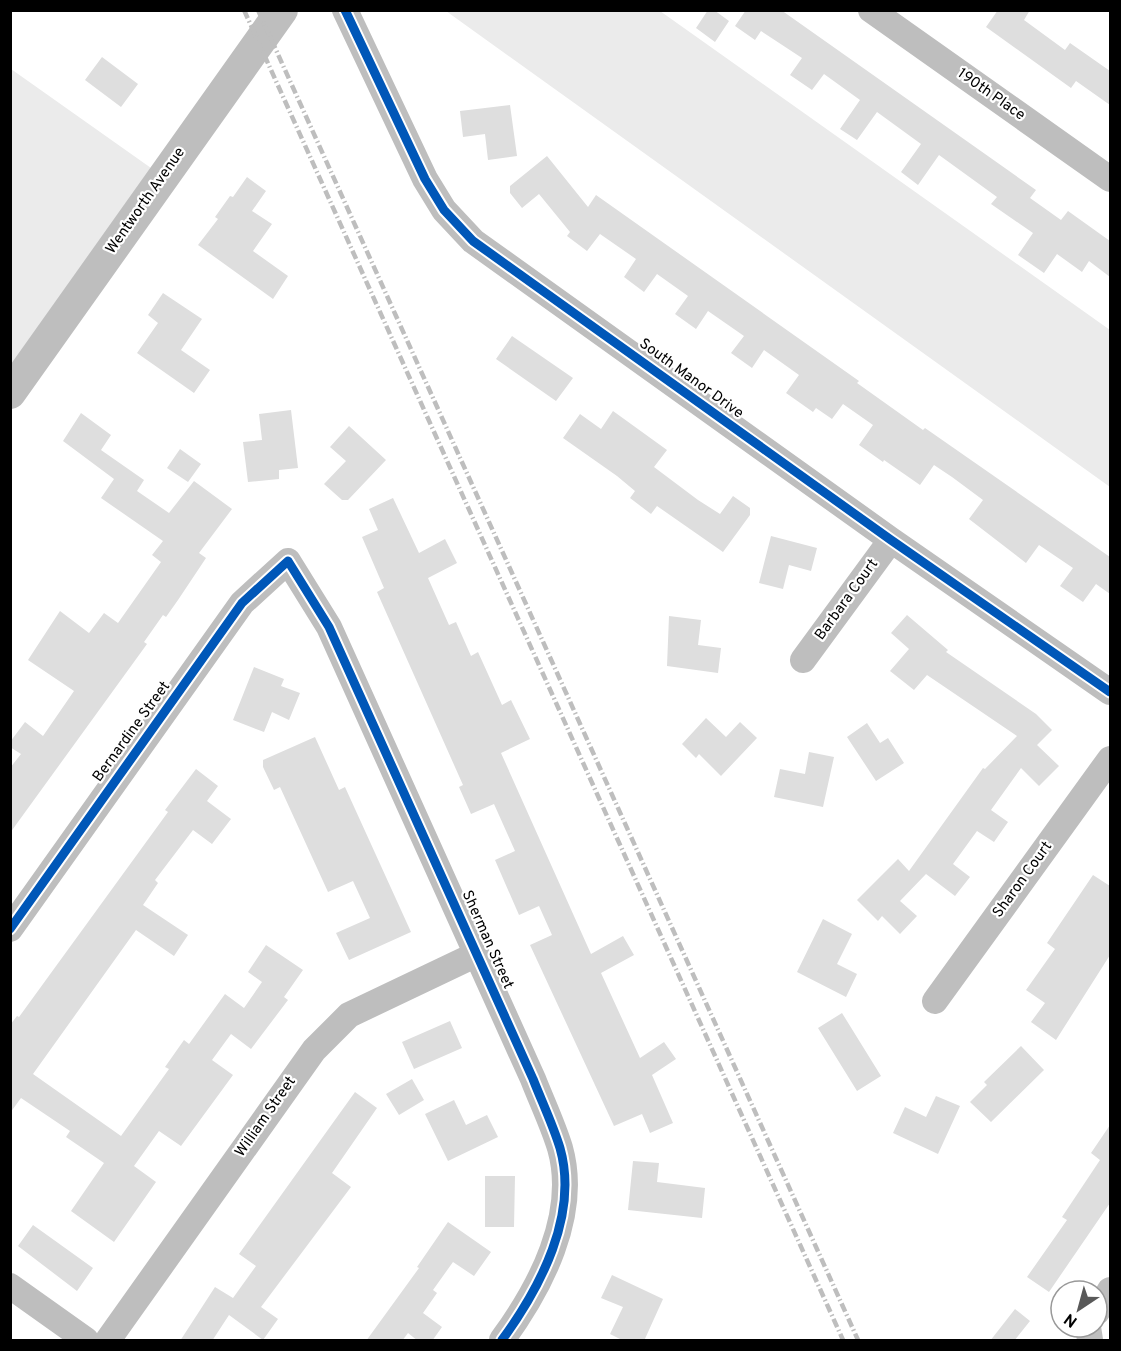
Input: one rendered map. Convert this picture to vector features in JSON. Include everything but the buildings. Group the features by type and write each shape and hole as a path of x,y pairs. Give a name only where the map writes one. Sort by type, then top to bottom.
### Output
{"street":[{"name":"Wentworth Avenue","path":"10,393 282,10"},
{"name":"South Manor Drive","path":"345,10 425,179 444,210 473,242 891,540 1110,692"},
{"name":"190th Place","path":"871,10 1110,179"},
{"name":"Barbara Court","path":"803,660 891,540"},
{"name":"Bernardine Street","path":"10,929 243,603 288,561"},
{"name":"Sherman Street","path":"288,561 329,627 533,1080 561,1150 566,1200 550,1252 530,1300 502,1341"},
{"name":"Sharon Court","path":"935,1001 1110,759"},
{"name":"William Street","path":"108,1341 314,1050 349,1015 477,954"},
{"path":"10,1286 86,1341"}],"shaded area":[{"path":"446,11 660,11 1110,330 1110,487"},
{"path":"11,69 151,168 11,365"}],"railway":[{"path":"244,10 843,1340"},
{"path":"258,10 858,1340"}],"cycle path":[{"path":"345,10 425,179 444,210 473,241 891,540 1110,692"},
{"path":"10,929 242,603 288,561 329,627 533,1079 560,1148 565,1173 560,1224 542,1274 502,1340"}]}
